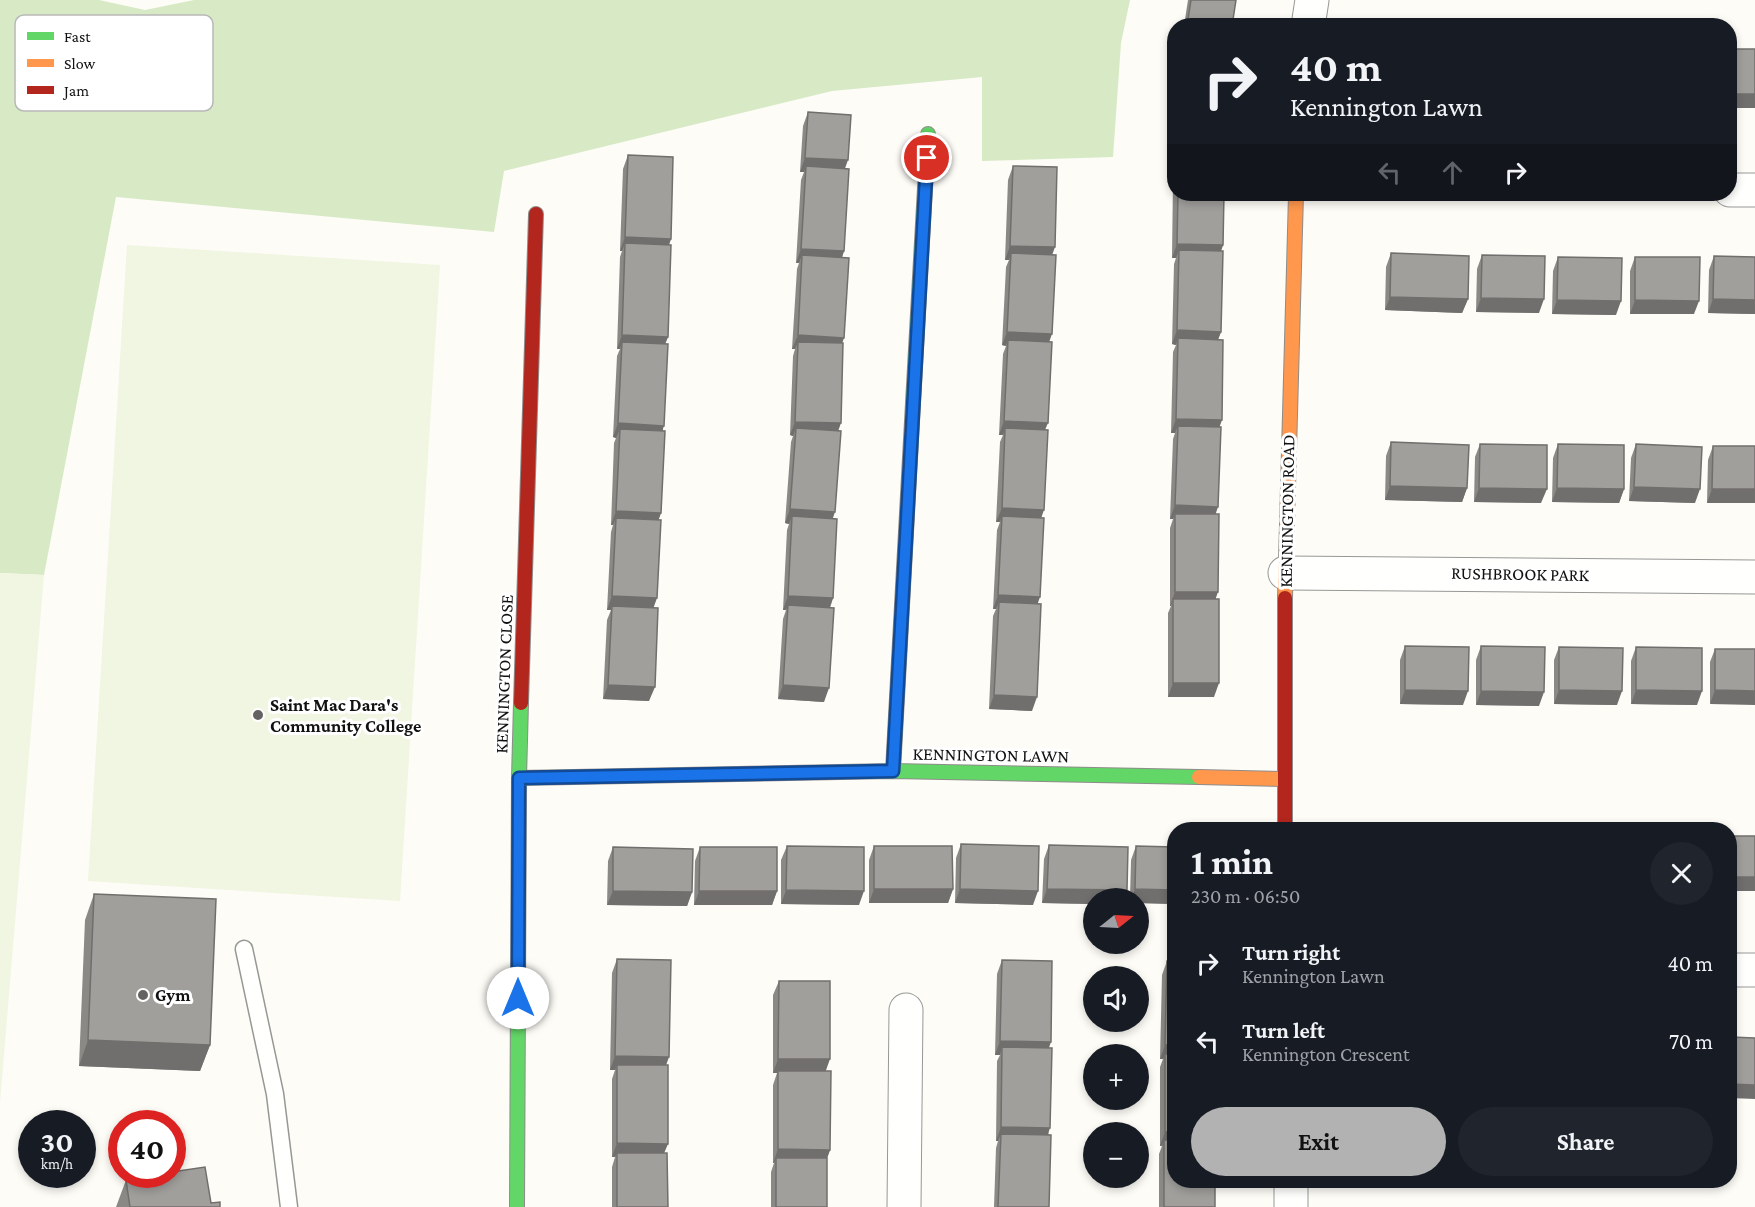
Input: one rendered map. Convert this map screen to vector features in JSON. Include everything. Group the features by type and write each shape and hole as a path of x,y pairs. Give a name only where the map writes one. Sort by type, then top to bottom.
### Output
{"street":[{"path":"1309,18 1312,0"},
{"path":"893,771 928,134"},
{"path":"1737,190 1755,190"},
{"name":"KENNINGTON ROAD","path":"1285,822 1285,573 1296,201"},
{"name":"KENNINGTON CLOSE","path":"517,1207 519,778 536,214"},
{"name":"RUSHBROOK PARK","path":"1285,573 1755,577"},
{"name":"KENNINGTON LAWN","path":"519,778 893,771 1284,779"},
{"path":"1737,970 1755,970"},
{"path":"904,1207 906,1010"},
{"path":"1291,1188 1292,1207"}],"lane":[{"path":"244,949 275,1094 289,1207"}],"green space":[{"path":"0,0 99,0 145,10 194,0 1130,0 1121,43 1113,157 982,161 982,77 832,91 504,171 494,232 116,197 44,575 0,573"},
{"path":"127,245 440,265 400,901 88,881"},
{"path":"0,573 44,575 0,1103"}],"building":[{"path":"1191,0 1236,0 1233,18 1188,18"},
{"path":"1737,49 1755,49 1755,94 1737,94"},
{"path":"808,112 851,115 848,160 805,158"},
{"path":"628,155 673,157 671,239 625,237"},
{"path":"806,166 849,169 844,251 801,249"},
{"path":"1013,166 1057,167 1055,247 1010,246"},
{"path":"1178,201 1224,201 1223,245 1177,244"},
{"path":"625,243 671,245 668,337 622,335"},
{"path":"1179,250 1223,251 1221,332 1177,330"},
{"path":"1011,253 1056,255 1052,334 1007,332"},
{"path":"1391,253 1469,256 1468,299 1390,297"},
{"path":"802,255 849,258 844,338 798,335"},
{"path":"1482,255 1545,256 1544,299 1481,298"},
{"path":"1714,256 1755,257 1755,300 1713,299"},
{"path":"1558,257 1622,258 1621,301 1557,300"},
{"path":"1635,257 1700,257 1699,301 1635,300"},
{"path":"1178,338 1223,340 1222,420 1176,419"},
{"path":"1008,340 1052,342 1048,423 1004,421"},
{"path":"622,342 668,344 664,426 618,423"},
{"path":"798,342 843,343 841,423 795,422"},
{"path":"1178,426 1221,427 1218,507 1175,505"},
{"path":"796,428 841,431 835,512 790,509"},
{"path":"1005,428 1048,430 1044,510 1002,508"},
{"path":"620,429 665,431 661,513 616,511"},
{"path":"1391,442 1469,445 1467,488 1390,486"},
{"path":"1480,444 1547,445 1547,489 1479,488"},
{"path":"1558,444 1624,445 1624,489 1557,488"},
{"path":"1636,444 1702,447 1700,489 1634,487"},
{"path":"1713,446 1755,446 1755,489 1712,489"},
{"path":"1175,514 1219,514 1218,592 1175,592"},
{"path":"792,516 837,519 833,598 788,596"},
{"path":"1002,516 1044,518 1040,597 998,595"},
{"path":"616,518 661,520 657,598 612,596"},
{"path":"1173,599 1219,599 1219,683 1173,683"},
{"path":"999,602 1041,604 1037,697 994,695"},
{"path":"788,605 834,608 829,688 783,685"},
{"path":"612,606 658,608 655,687 608,685"},
{"path":"1405,646 1469,647 1468,691 1405,690"},
{"path":"1481,646 1545,647 1544,692 1481,691"},
{"path":"1559,647 1623,648 1622,691 1559,690"},
{"path":"1636,647 1702,648 1702,691 1636,690"},
{"path":"1715,649 1755,649 1755,691 1715,690"},
{"path":"1737,836 1755,836 1755,877 1737,877"},
{"path":"961,844 1039,846 1038,891 960,889"},
{"path":"1049,845 1128,847 1127,888 1047,889"},
{"path":"787,846 864,847 864,891 786,890"},
{"path":"874,846 952,846 953,889 874,889"},
{"path":"1136,846 1167,847 1167,890 1135,888"},
{"path":"613,847 693,849 692,892 613,891"},
{"path":"700,847 777,847 777,891 699,891"},
{"name":"Gym","path":"94,894 216,899 210,1045 88,1040"},
{"path":"617,959 671,960 669,1057 615,1056"},
{"path":"1002,960 1052,961 1051,1042 1000,1041"},
{"path":"1167,961 1167,1045 1165,1045"},
{"path":"779,981 830,981 830,1059 778,1059"},
{"path":"1737,1037 1755,1038 1755,1085 1737,1084"},
{"path":"1002,1047 1052,1048 1050,1128 1001,1127"},
{"path":"1165,1054 1167,1054 1167,1132 1165,1132"},
{"path":"617,1065 668,1065 668,1144 617,1143"},
{"path":"778,1071 831,1071 830,1150 778,1149"},
{"path":"1001,1134 1051,1135 1049,1207 998,1207"},
{"path":"1164,1140 1167,1140 1167,1188 1215,1188 1215,1207 1164,1207"},
{"path":"617,1153 667,1153 668,1207 617,1207"},
{"path":"776,1158 827,1158 827,1207 776,1207"},
{"path":"205,1167 211,1203 220,1202 220,1207 130,1207 127,1188 186,1188 186,1170"}],"traffic: fast":[{"path":"913,403 928,134"},
{"path":"517,1207 521,703"},
{"path":"840,772 1199,777"}],"traffic: slow":[{"path":"1285,598 1296,201"},
{"path":"893,771 913,403"},
{"path":"1199,777 1284,779"}],"traffic: jam":[{"path":"521,703 536,214"},
{"path":"1285,598 1285,822"},
{"path":"519,778 840,772"}],"place":[{"name":"Saint Mac Dara's Community College","path":"258,715"},
{"name":"Gym","path":"143,995"}],"route":[{"path":"518,998 519,778 893,771 927,158"}]}
